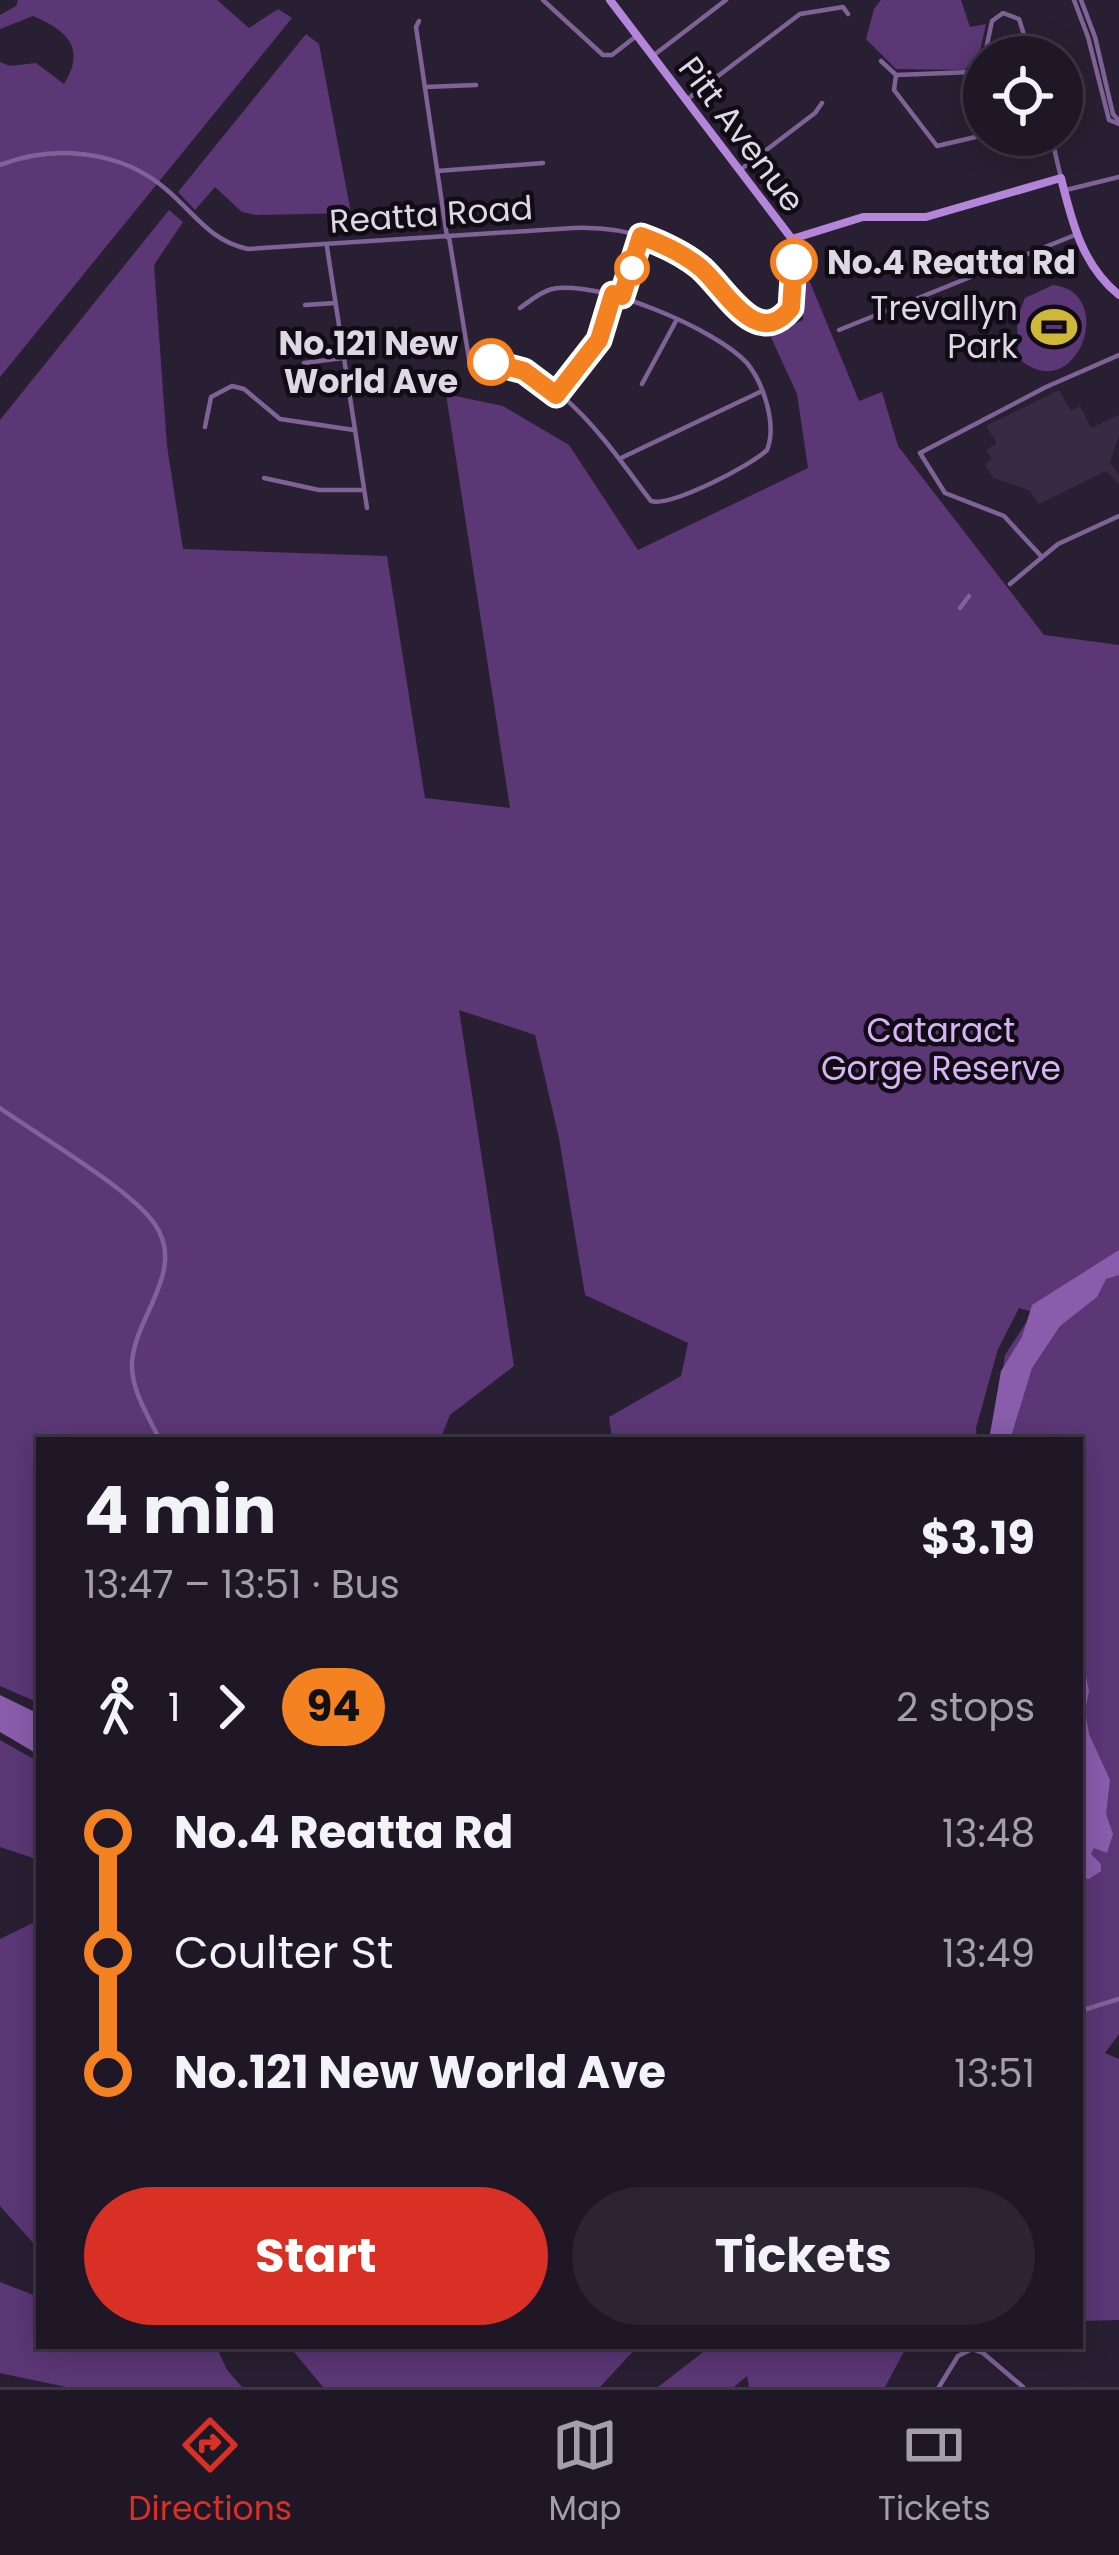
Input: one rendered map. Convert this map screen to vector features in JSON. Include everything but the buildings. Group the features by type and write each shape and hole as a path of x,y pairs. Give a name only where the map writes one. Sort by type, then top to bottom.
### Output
{"street":[{"path":"543,0 603,55 612,55 637,36"},
{"path":"652,56 726,0"},
{"path":"686,100 800,14 843,7 849,0"},
{"path":"1078,0 1107,115 1112,123 1119,122"},
{"name":"Pitt Avenue","path":"615,1 791,239"},
{"path":"843,7 848,14"},
{"path":"989,36 992,21 1008,8 1025,36"},
{"path":"419,21 437,171 470,365 490,362 514,367 556,395 593,425 651,501 668,502 766,450 771,434 762,391 739,356 622,296 584,287 555,289 520,308"},
{"path":"881,61 896,75 963,72"},
{"path":"896,75 894,90 937,146 963,140"},
{"path":"425,87 476,85"},
{"path":"740,170 822,103"},
{"name":"Reatta Road","path":"0,165 49,153 102,158 158,182 225,242 258,250 589,227 641,236 684,255 747,318 763,323 784,316 793,303 791,239"},
{"path":"1056,156 1075,235 1119,295"},
{"path":"437,171 543,163"},
{"path":"1064,190 1119,177"},
{"path":"791,239 863,217 926,217 1061,178"},
{"path":"839,330 1075,235"},
{"path":"622,296 641,236"},
{"path":"327,246 368,508"},
{"path":"556,395 599,340 613,294"},
{"path":"305,305 335,303"},
{"path":"642,384 676,321"},
{"path":"1042,556 1004,516 945,493 920,457 925,448 1119,355"},
{"path":"304,363 343,358"},
{"path":"206,427 211,397 232,386 244,389 280,419 354,430"},
{"path":"619,459 762,391"},
{"path":"264,478 319,490 363,490"},
{"path":"1010,584 1083,530 1119,515"},
{"path":"960,608 969,596"},
{"path":"0,1108 141,1209 160,1233 161,1280 132,1361 136,1389 159,1437"},
{"path":"1083,2010 1119,1999"},
{"path":"940,2387 958,2356 972,2349 1023,2387"}],"shaded area":[{"path":"1059,390 1071,411 1080,406 1091,428 1119,415 1119,436 1110,462 1119,484 1106,471 1039,504 1029,490 993,478 985,464 992,459 986,450 997,443 986,426"},
{"path":"1119,1250 1119,1275 1106,1279 1097,1297 1060,1326 1032,1368 1011,1437 990,1437 1001,1371 1022,1337 1032,1305"},
{"path":"1083,1672 1089,1691 1085,1711 1089,1734 1110,1780 1106,1814 1113,1834 1107,1853 1094,1848 1091,1854 1101,1871 1089,1879 1083,1878"},
{"path":"0,1695 36,1713 36,1753 0,1732"}],"green space":[{"path":"18,0 217,0 249,28 278,9 292,18 0,377 0,62 10,66 36,63 64,84 73,60 64,35 33,16 0,29 0,15"},
{"path":"881,0 961,0 970,27 986,24 983,36 963,36 963,70 896,69 866,39"},
{"path":"306,34 319,44 351,213 256,215 242,212 215,187 195,210 178,192"},
{"name":"Cataract Gorge Reserve","path":"169,210 183,222 154,265 167,446 183,549 387,556 425,798 510,808 446,394 503,406 569,445 638,550 808,468 797,394 770,335 803,320 800,258 859,401 882,392 898,446 1044,635 1119,645 1119,2034 1105,2053 1119,2059 1119,2320 1083,2321 1083,1437 992,1437 1005,1355 1033,1312 1019,1308 998,1349 977,1437 612,1437 609,1417 681,1376 688,1343 585,1295 559,1138 535,1035 459,1010 514,1366 450,1415 441,1437 36,1437 36,1702 0,1686 0,420"},
{"name":"Trevallyn Park","path":"1053,285 1073,292 1084,307 1086,325 1072,360 1057,370 1039,370 1018,358 1017,318 1025,298"},
{"path":"0,1740 36,1760 36,1859 0,1847"},
{"path":"36,1921 36,2249 0,2206 0,1939"},
{"path":"0,2282 36,2296 36,2349 217,2349 242,2387 66,2387 0,2373"},
{"path":"291,2349 635,2349 600,2387 323,2387"},
{"path":"707,2349 905,2349 885,2387 749,2387 747,2376 734,2387 658,2387"}],"bus line":[{"name":"94","path":"491,362 534,376 556,395 599,340 613,294 622,296 641,236 684,255 747,318 763,323 778,320 791,308 794,262"}],"place":[{"name":"No.4 Reatta Rd","path":"794,262"},
{"name":"Trevallyn Park","path":"1054,327"},
{"name":"No.121 New World Ave","path":"491,362"}]}
